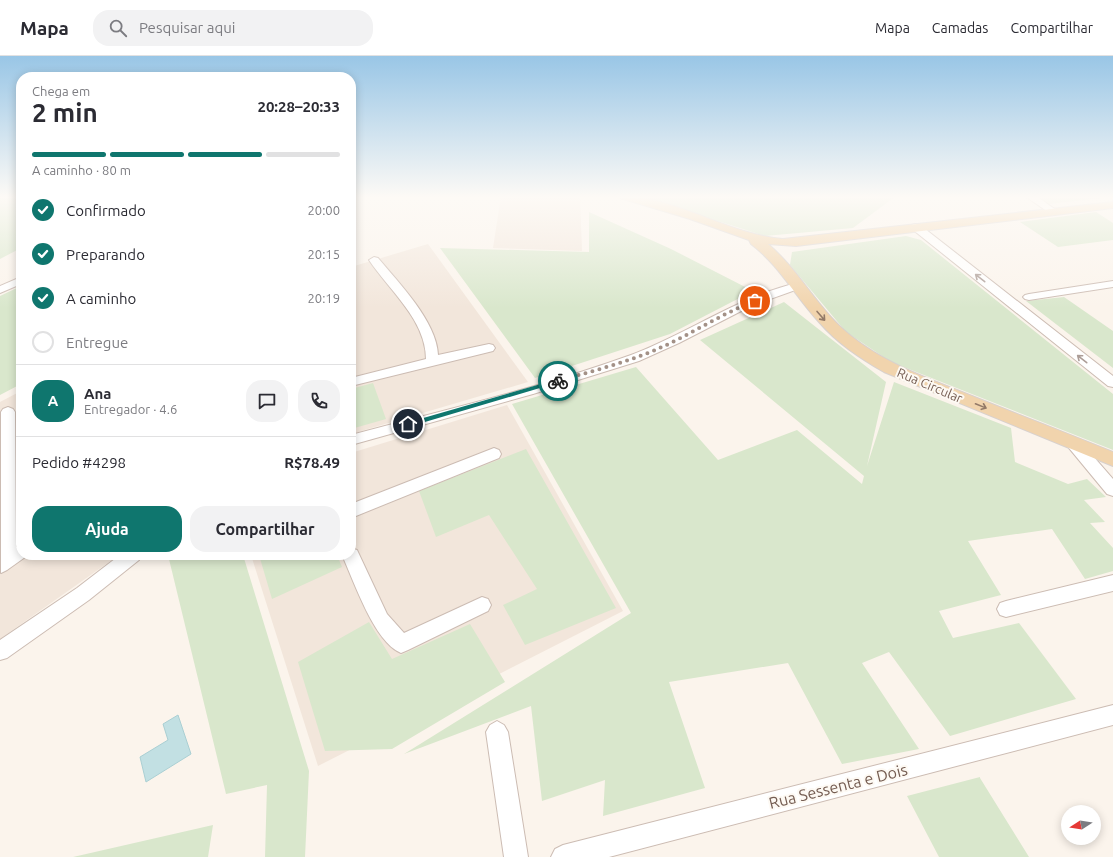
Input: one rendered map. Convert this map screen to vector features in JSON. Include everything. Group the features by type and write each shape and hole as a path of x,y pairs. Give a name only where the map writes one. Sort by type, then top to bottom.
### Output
{"main road":[{"path":"738,233 771,242 796,242 870,233"},
{"name":"Rua Circular","path":"747,237 769,251 834,330 876,361 908,377 1113,459"},
{"path":"780,263 781,251 788,245 796,242"}],"street":[{"path":"923,233 1113,383"},
{"path":"374,260 416,316 432,346 432,361"},
{"path":"0,290 16,282"},
{"path":"1029,296 1113,284"},
{"path":"356,439 507,396 633,358 681,338 741,306 797,286"},
{"path":"356,381 489,348"},
{"path":"3,563 8,412"},
{"path":"1074,444 1113,490"},
{"path":"356,509 494,454"},
{"path":"3,563 16,555"},
{"path":"0,652 83,594 127,560"},
{"path":"353,560 380,620 401,644 482,606"},
{"path":"1006,609 1113,584"},
{"name":"Rua Sessenta e Dois","path":"563,857 1113,715"},
{"path":"497,732 516,857"}],"shaded area":[{"path":"495,233 581,233 582,251 493,248"},
{"path":"428,244 528,382 356,433 356,266"},
{"path":"16,394 16,560 112,560 0,639 0,402"},
{"path":"507,405 623,611 318,766 253,560 356,560 356,451"}],"green space":[{"path":"0,233 16,233 16,251 0,259"},
{"path":"589,233 636,233 671,249 753,291 670,334 535,378 440,248 589,252"},
{"path":"757,233 794,233 765,236"},
{"path":"1037,233 1113,233 1113,240 1058,247"},
{"path":"906,236 921,240 1113,394 1113,450 891,362 846,332 790,265 792,252"},
{"path":"16,288 16,387 0,395 0,296"},
{"path":"1064,297 1113,331 1113,368 1026,301"},
{"path":"784,302 886,382 867,466 894,382 1011,428 1015,462 1068,484 1087,479 1106,497 1084,500 1105,522 1090,523 1113,548 1113,571 1085,579 1052,529 968,541 1001,595 939,611 953,638 1019,623 1076,699 950,736 889,652 862,663 919,749 842,764 788,663 669,682 705,788 603,816 605,780 542,801 531,706 404,754 631,613 512,404 636,367 718,460 797,430 862,484 864,476 700,340"},
{"path":"373,383 386,419 356,428 356,388"},
{"path":"526,449 616,608 525,645 503,605 537,589 489,515 436,537 419,491"},
{"path":"169,560 245,560 309,771 305,857 265,857 267,785 226,794"},
{"path":"260,560 339,560 342,567 272,599"},
{"path":"369,622 392,659 470,624 505,682 392,749 325,751 298,662"},
{"path":"980,777 1029,857 939,857 907,796"},
{"path":"213,825 208,857 73,857"}],"water":[{"path":"178,715 191,754 146,782 140,757 168,740 163,724"}],"way so far":[{"path":"558,381 661,348 741,306 755,301"}],"route":[{"path":"408,424 558,381"}]}
